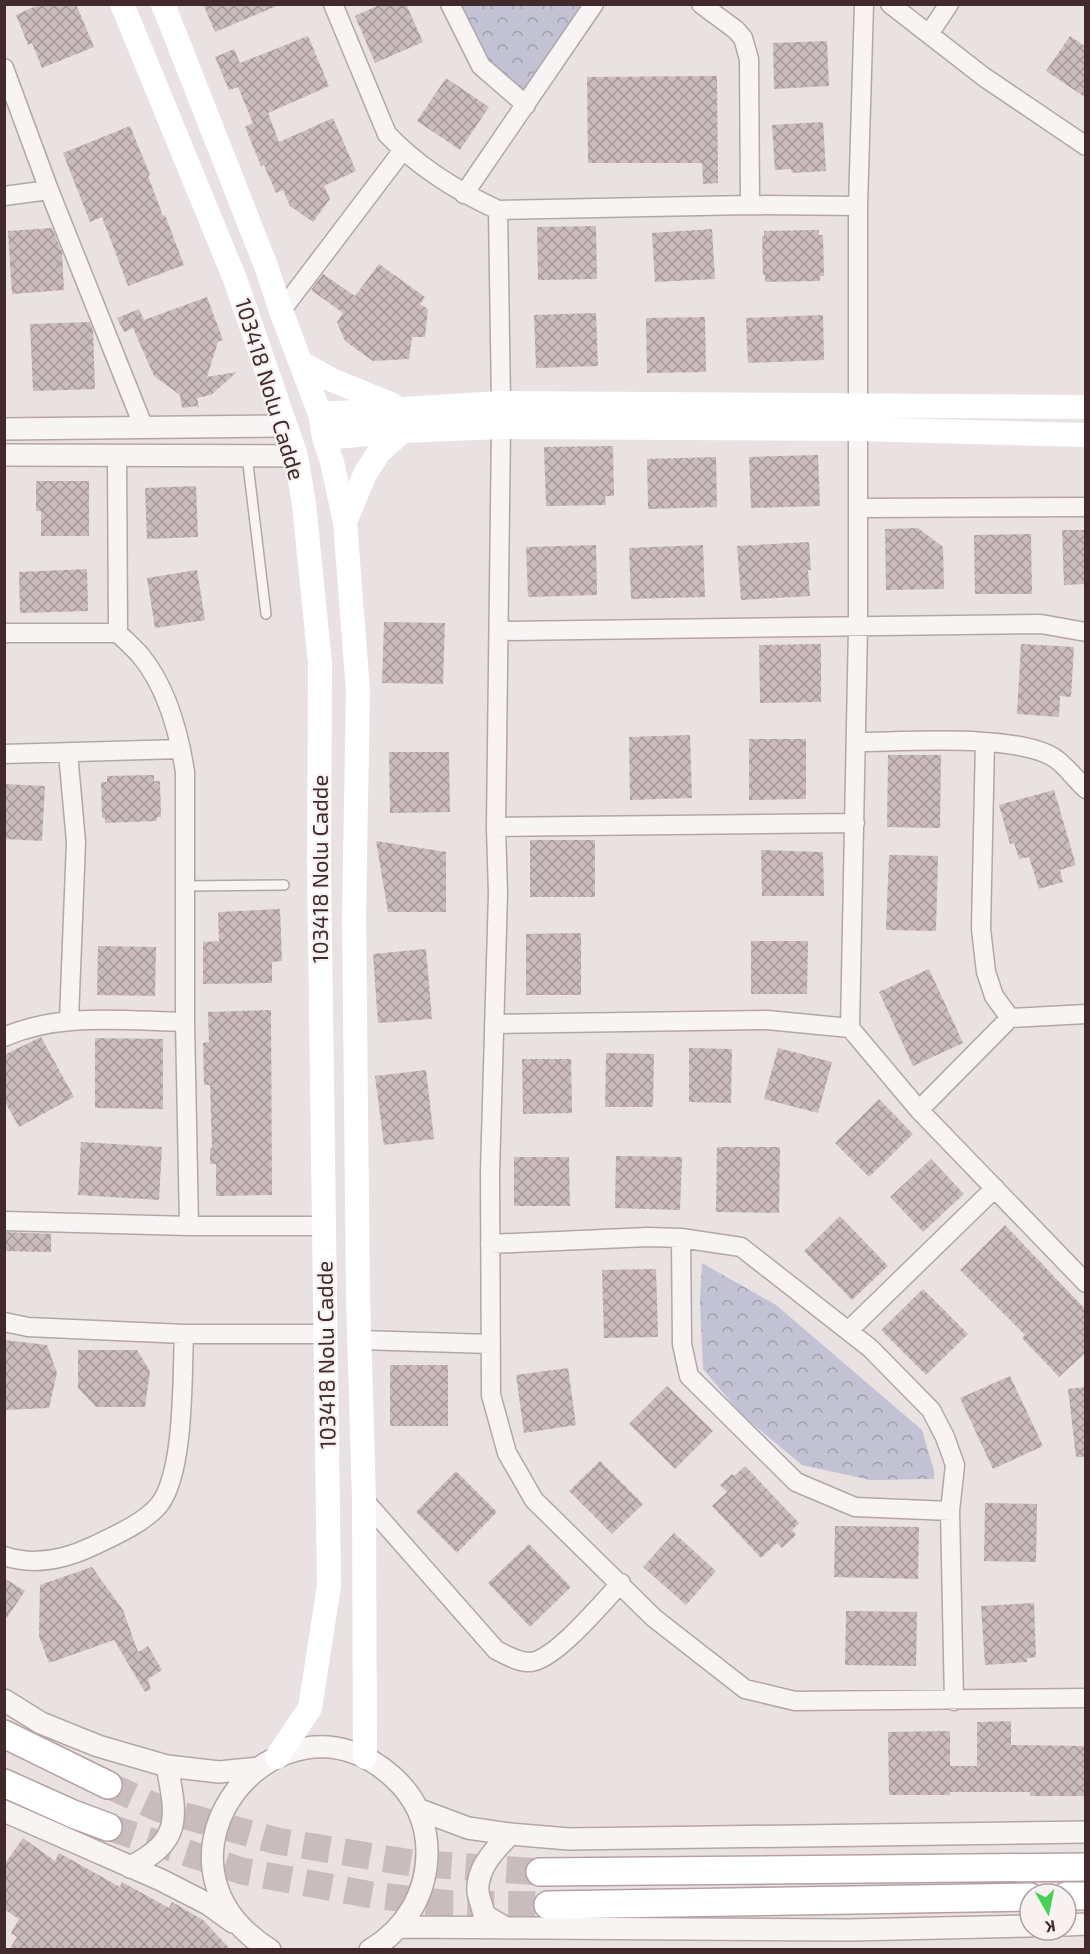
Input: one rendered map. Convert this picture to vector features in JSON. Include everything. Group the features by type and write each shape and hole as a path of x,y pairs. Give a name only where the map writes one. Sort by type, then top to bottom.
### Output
{"main road":[{"name":"103418 Nolu Cadde","path":"122,4 235,279 296,456 304,504 320,663 319,867 329,1586 310,1708 268,1762"},
{"path":"164,4 266,266 320,414 345,522 358,691 354,916 364,1500 365,1757"},
{"path":"301,363 402,420"},
{"path":"324,438 402,420 501,403 1086,407"},
{"path":"320,414 501,427 858,429 1086,435"},
{"path":"345,522 369,466 402,420"},
{"path":"4,1734 108,1785"},
{"path":"4,1783 108,1827"},
{"path":"540,1872 1086,1867"},
{"path":"548,1905 1018,1897"}],"street":[{"path":"333,4 387,134 403,150 464,194 498,210 750,205 858,206"},
{"path":"450,4 481,66 526,105"},
{"path":"464,194 594,4"},
{"path":"701,4 736,30 743,38 749,59 750,205"},
{"path":"864,4 858,206 857,742 850,1028 919,1110 1086,1283"},
{"path":"890,4 984,77 1086,146"},
{"path":"929,34 949,4"},
{"path":"4,68 49,190 144,428"},
{"path":"281,311 403,150"},
{"path":"4,196 49,190"},
{"path":"498,210 501,403"},
{"path":"4,429 285,426"},
{"path":"501,427 496,827 498,893 490,1344 491,1395 507,1453 534,1500 621,1583 654,1618 745,1689 795,1701 1086,1698"},
{"path":"4,455 296,456"},
{"path":"117,455 118,633 142,657 162,690 181,749 185,772 185,1022 189,1226"},
{"path":"859,508 1086,507"},
{"path":"500,631 1041,624 1086,633"},
{"path":"4,633 118,633"},
{"path":"857,742 985,742 1020,746 1056,759 1086,789"},
{"path":"985,742 981,929 986,972 994,996 1010,1018"},
{"path":"4,754 181,749"},
{"path":"68,753 76,842 69,1020"},
{"path":"496,827 855,823"},
{"path":"919,1110 1010,1018 1086,1014"},
{"path":"4,1037 25,1029 69,1020 185,1022"},
{"path":"494,1024 767,1020 850,1028"},
{"path":"848,1331 995,1188"},
{"path":"4,1221 189,1226 324,1226"},
{"path":"490,1244 648,1237 681,1238 741,1246 870,1348 931,1410 945,1437 955,1465 950,1511 954,1701"},
{"path":"681,1238 682,1344 689,1376 796,1482 855,1507 950,1511"},
{"path":"4,1322 28,1327 184,1334 325,1334"},
{"path":"4,1556 17,1561 49,1560 84,1550 128,1529 159,1504 173,1476 178,1442 184,1334"},
{"path":"360,1340 490,1344"},
{"path":"364,1500 496,1650 507,1656 528,1662 538,1660 564,1642 621,1583"},
{"path":"4,1700 41,1723 98,1746 167,1766 219,1772 268,1762 299,1750 321,1748 343,1750 365,1757 384,1769 401,1784 420,1810 427,1843 427,1863 424,1884 416,1903 399,1927 370,1950"},
{"path":"239,1926 226,1908 217,1887 213,1865 213,1843 218,1821 228,1801 241,1783 268,1762"},
{"path":"130,1867 156,1852 164,1845 168,1835 173,1821 174,1804 167,1766"},
{"path":"420,1810 468,1828 569,1839 1086,1832"},
{"path":"4,1811 208,1904 270,1950"},
{"path":"506,1928 484,1915 478,1891 481,1874 488,1858 510,1834"},
{"path":"399,1927 850,1930 1018,1926"}],"lane":[{"path":"246,456 266,614"},
{"path":"185,886 284,885"}],"green space":[{"path":"459,5 589,5 532,88 520,90 482,53"},
{"path":"702,1263 776,1305 922,1430 934,1471 934,1479 870,1480 802,1465 742,1415 703,1369 700,1302"}],"building":[{"path":"40,4 76,4 94,47 42,68 32,43 28,45 16,15"},
{"path":"203,4 279,4 279,5 215,32"},
{"path":"381,4 406,4 423,42 375,63 355,16"},
{"path":"308,36 329,86 268,113 279,142 333,118 356,171 324,186 330,199 313,222 290,206 283,190 276,193 264,165 261,166 245,127 253,123 238,87 229,90 215,57 234,49 240,63"},
{"path":"1070,36 1086,47 1086,98 1046,71"},
{"path":"827,41 829,86 774,89 773,43"},
{"path":"717,76 718,183 703,184 702,163 588,163 587,77"},
{"path":"446,78 489,107 460,150 417,121"},
{"path":"823,122 826,171 792,173 791,169 775,170 772,125"},
{"path":"130,126 150,175 148,176 163,216 165,215 184,265 128,286 102,217 90,222 63,153"},
{"path":"596,226 597,279 538,280 537,227"},
{"path":"52,228 62,252 64,290 12,294 8,231"},
{"path":"712,229 715,279 655,282 652,233"},
{"path":"819,230 819,235 823,235 824,276 820,276 820,281 765,282 762,236 764,236 764,231"},
{"path":"379,264 425,297 420,304 428,309 425,337 412,337 409,359 373,361 345,341 337,322 343,313 311,290 323,274 355,296"},
{"path":"207,297 223,340 218,342 207,377 237,372 211,395 197,398 199,408 196,406 182,408 180,395 154,376 133,328 124,332 117,318 139,309 144,320"},
{"path":"596,313 598,366 536,368 534,315"},
{"path":"823,315 824,360 748,363 746,318"},
{"path":"705,317 706,372 647,373 646,318"},
{"path":"90,322 93,330 95,389 33,391 30,324"},
{"path":"613,446 614,496 605,496 606,505 546,506 544,447"},
{"path":"818,455 820,506 751,508 749,457"},
{"path":"716,457 717,507 648,509 647,459"},
{"path":"36,481 89,481 89,536 41,536 41,511 36,511"},
{"path":"196,486 198,537 147,539 145,488"},
{"path":"918,528 943,547 944,589 886,590 885,529"},
{"path":"1062,530 1086,530 1086,584 1064,585"},
{"path":"1031,534 1032,594 975,594 974,535"},
{"path":"809,542 810,596 741,600 737,546"},
{"path":"596,545 597,595 528,597 526,547"},
{"path":"703,545 705,597 631,599 629,548"},
{"path":"87,569 88,611 20,613 19,572"},
{"path":"197,570 205,620 155,628 147,578"},
{"path":"384,622 445,623 443,684 382,683"},
{"path":"821,644 821,702 760,703 759,645"},
{"path":"1021,644 1074,647 1071,697 1060,696 1059,717 1017,714"},
{"path":"690,735 692,798 630,800 629,737"},
{"path":"749,739 806,739 806,799 749,800"},
{"path":"389,752 449,752 450,812 390,813"},
{"path":"888,755 941,755 940,828 887,827"},
{"path":"154,775 154,781 160,781 161,817 157,817 157,821 105,823 105,818 102,818 101,782 107,782 107,776"},
{"path":"4,784 45,786 42,841 4,839"},
{"path":"1054,790 1076,865 1060,870 1063,882 1039,889 1029,857 1019,859 1014,843 1010,844 999,805"},
{"path":"530,840 595,840 595,897 530,897"},
{"path":"376,841 446,852 446,912 388,912"},
{"path":"761,850 823,852 824,896 762,896"},
{"path":"889,855 938,856 936,931 886,930"},
{"path":"280,909 282,961 272,962 272,983 203,984 203,942 219,941 218,912"},
{"path":"581,933 581,995 526,995 526,934"},
{"path":"751,941 808,941 807,994 751,994"},
{"path":"98,946 156,947 155,996 97,995"},
{"path":"426,949 432,1019 378,1023 373,954"},
{"path":"929,969 963,1043 913,1066 879,992"},
{"path":"271,1010 272,1195 216,1196 216,1164 210,1164 210,1148 212,1148 210,1085 204,1085 203,1043 209,1042 208,1012"},
{"path":"41,1037 74,1097 19,1127 4,1100 4,1055"},
{"path":"95,1038 163,1039 163,1109 95,1108"},
{"path":"689,1048 732,1049 731,1103 689,1102"},
{"path":"778,1048 832,1062 818,1113 764,1099"},
{"path":"606,1053 654,1054 653,1107 605,1107"},
{"path":"522,1059 571,1059 572,1113 523,1114"},
{"path":"426,1070 434,1139 384,1145 375,1076"},
{"path":"879,1099 913,1134 869,1177 835,1143"},
{"path":"81,1142 162,1147 159,1200 78,1195"},
{"path":"717,1147 780,1147 779,1213 716,1212"},
{"path":"616,1156 682,1157 680,1210 615,1208"},
{"path":"514,1157 569,1157 570,1206 514,1206"},
{"path":"931,1159 964,1194 923,1232 890,1197"},
{"path":"840,1216 888,1266 852,1300 804,1251"},
{"path":"1005,1225 1086,1310 1086,1352 1059,1377 1022,1338 1025,1335 960,1270"},
{"path":"4,1232 51,1234 51,1252 4,1251"},
{"path":"656,1269 658,1337 604,1338 602,1270"},
{"path":"923,1289 968,1334 926,1375 881,1330"},
{"path":"4,1340 47,1345 57,1373 49,1408 4,1410"},
{"path":"78,1350 137,1350 150,1371 145,1407 96,1407 78,1388"},
{"path":"390,1365 448,1365 448,1426 390,1426"},
{"path":"568,1368 576,1425 524,1433 516,1375"},
{"path":"1010,1376 1043,1446 993,1469 960,1398"},
{"path":"667,1386 713,1431 675,1469 629,1424"},
{"path":"1086,1387 1086,1457 1076,1457 1068,1389"},
{"path":"600,1461 643,1504 612,1534 569,1491"},
{"path":"745,1466 799,1523 792,1530 796,1535 782,1548 777,1543 761,1558 712,1506 727,1492 720,1485"},
{"path":"456,1471 497,1512 457,1553 416,1512"},
{"path":"985,1503 1037,1504 1036,1562 984,1561"},
{"path":"835,1526 919,1527 918,1579 834,1577"},
{"path":"674,1533 716,1571 686,1605 643,1567"},
{"path":"529,1544 571,1587 530,1627 488,1583"},
{"path":"92,1567 123,1610 138,1652 148,1646 162,1670 148,1679 151,1689 145,1692 114,1640 49,1663 39,1636 40,1585"},
{"path":"4,1578 25,1591 4,1622"},
{"path":"1034,1603 1036,1657 1027,1658 1027,1662 985,1665 981,1606"},
{"path":"846,1611 917,1612 916,1666 845,1665"},
{"path":"1011,1721 1011,1745 1086,1746 1086,1796 1030,1796 1030,1792 889,1795 888,1732 950,1731 950,1766 977,1766 977,1722"},
{"path":"23,1838 55,1861 59,1853 120,1887 122,1882 169,1908 172,1902 203,1920 231,1950 9,1950 17,1937 11,1933 19,1919 4,1909 4,1865"}],"tunnel":[{"path":"108,1785 160,1809 277,1841 411,1863 540,1872"},
{"path":"108,1827 242,1871 372,1895 450,1904 548,1905"}]}
